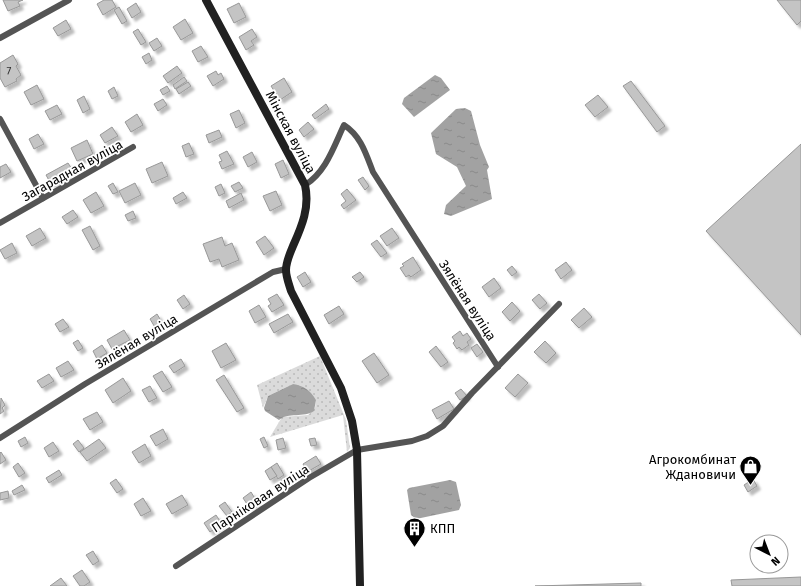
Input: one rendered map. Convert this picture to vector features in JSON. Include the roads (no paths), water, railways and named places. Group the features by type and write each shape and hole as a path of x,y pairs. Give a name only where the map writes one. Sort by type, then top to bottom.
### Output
{"street":[{"path":"0,38 69,0"},
{"name":"Мінская вуліца","path":"206,0 305,185 308,204 286,269"},
{"path":"0,118 43,198"},
{"name":"Зялёная вуліца","path":"305,185 314,180 322,171 344,125 357,135 373,172 498,367"},
{"name":"Загарадная вуліца","path":"0,223 133,148"},
{"path":"286,269 291,291 341,388 347,404 355,438 360,586"},
{"name":"Зялёная вуліца","path":"0,438 85,384 273,272 286,269"},
{"path":"356,450 412,441 427,436 443,426 472,393 559,304"},
{"name":"Парніковая вуліца","path":"176,566 309,478 356,450"}],"water":[{"path":"435,75 441,78 450,90 414,117 402,104 404,98"},
{"path":"465,108 471,111 480,145 489,167 487,170 492,199 451,216 444,214 446,205 466,186 457,167 436,154 431,133 456,109"},
{"path":"293,384 306,389 314,397 316,400 314,411 306,414 287,416 279,420 265,411 264,408 268,396"},
{"path":"450,480 456,482 461,505 459,510 416,519 411,515 407,490 409,488"}],"place":[{"name":"Агрокомбинат Ждановичи","path":"751,486"},
{"name":"КПП","path":"415,548"}]}
